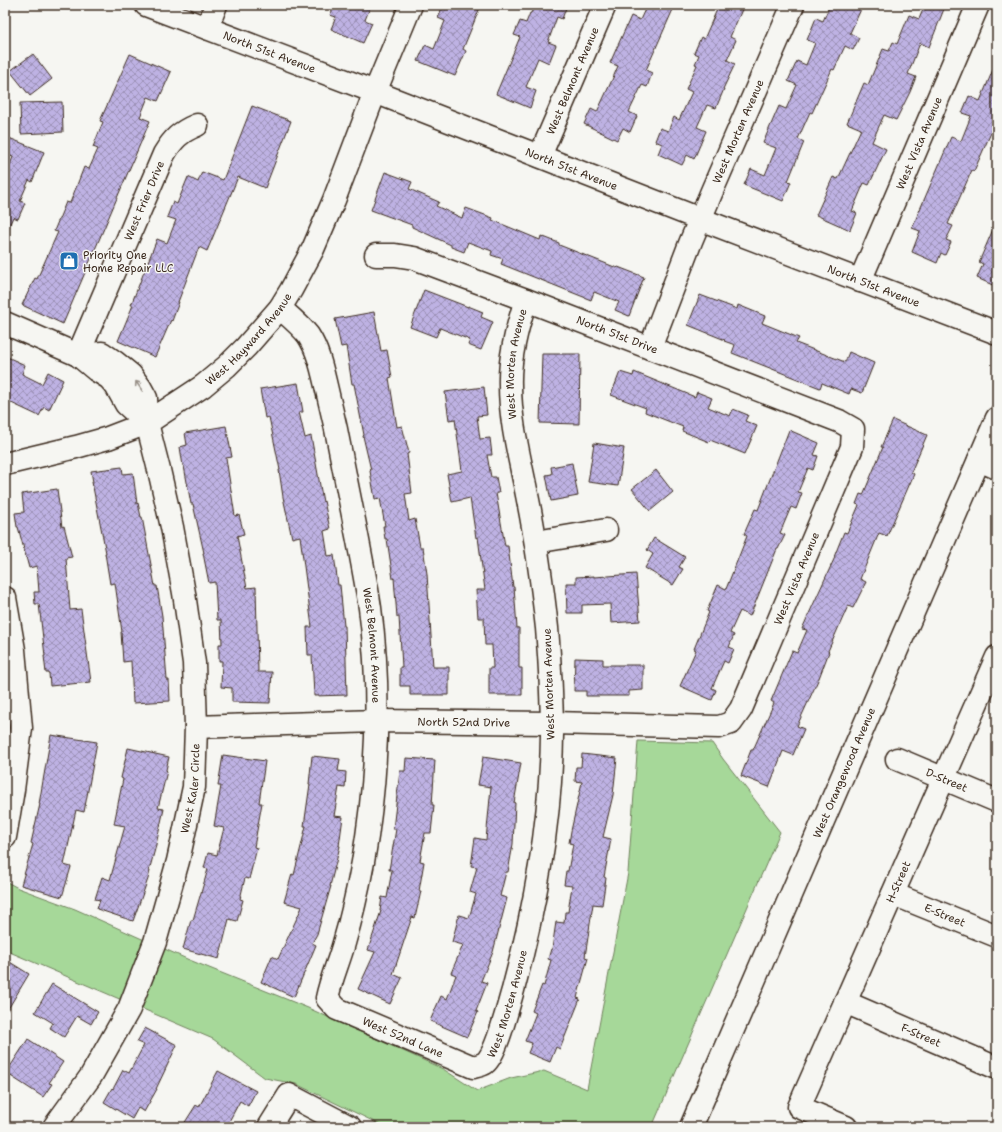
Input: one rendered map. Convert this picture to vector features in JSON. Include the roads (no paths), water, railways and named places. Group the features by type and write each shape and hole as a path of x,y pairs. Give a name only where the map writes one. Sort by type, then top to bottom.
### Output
{"street":[{"name":"North 51st Avenue","path":"146,5 997,333"},
{"path":"207,28 216,5"},
{"path":"375,92 411,5"},
{"name":"West Belmont Avenue","path":"540,156 605,5"},
{"name":"West Morten Avenue","path":"650,348 700,219 793,5"},
{"name":"West Vista Avenue","path":"860,281 978,5"},
{"name":"West Hayward Avenue","path":"5,464 108,438 147,423 203,386 246,347 280,308 313,249 334,200 375,92"},
{"name":"West Frier Drive","path":"78,355 164,154 177,135 196,125"},
{"name":"North 51st Drive","path":"376,255 395,255 414,258 839,421 853,429"},
{"name":"West Morten Avenue","path":"484,1064 494,1050 508,1009 521,959 535,895 549,788 552,723 550,671 541,572 511,409 510,384 514,347 520,317 526,300"},
{"name":"West Belmont Avenue","path":"280,308 308,335 316,349 321,365 332,408 363,563 370,609 374,652 376,740 368,828 354,904 344,944 330,981 327,998"},
{"path":"5,323 78,355"},
{"name":"West Kaler Circle","path":"54,1127 91,1076 129,1009 155,942 178,861 194,787 196,727 194,663 184,593 165,499 147,423 146,398 131,375 102,353 78,355"},
{"name":"West Orangewood Avenue","path":"691,1127 988,464 997,418"},
{"name":"West Vista Avenue","path":"731,723 741,709 852,447 853,429"},
{"path":"536,542 606,530"},
{"path":"5,598 14,650 20,728 13,790 5,837"},
{"name":"H-Street","path":"846,1127 799,1106 995,667"},
{"name":"North 52nd Drive","path":"196,727 376,721 719,727 731,723"},
{"name":"D-Street","path":"897,759 997,801"},
{"name":"E-Street","path":"893,894 997,936"},
{"name":"West 52nd Lane","path":"327,998 337,1008 473,1067 484,1064"},
{"name":"F-Street","path":"845,1002 997,1068"},
{"path":"269,1127 289,1095 350,1127"}],"place":[{"name":"Priority One Home Repair LLC","path":"69,261"}]}
